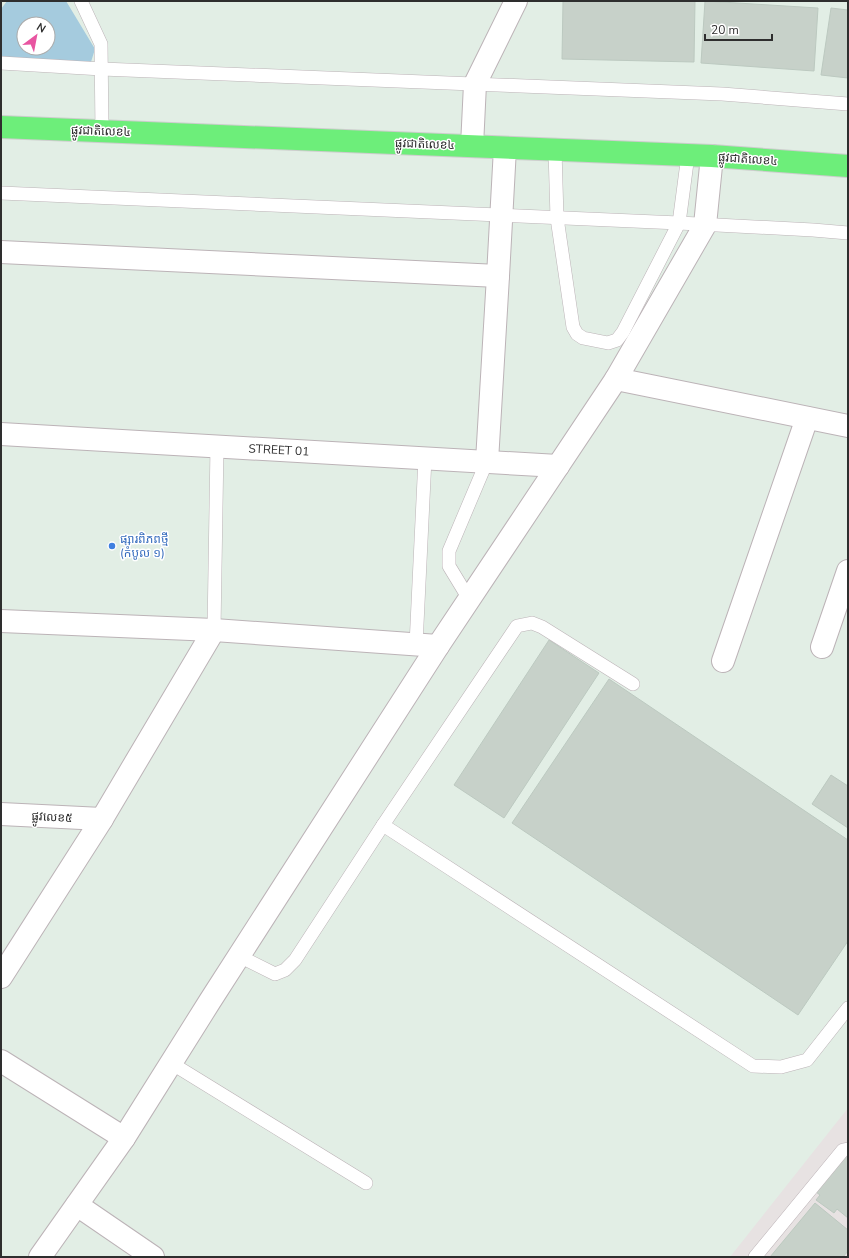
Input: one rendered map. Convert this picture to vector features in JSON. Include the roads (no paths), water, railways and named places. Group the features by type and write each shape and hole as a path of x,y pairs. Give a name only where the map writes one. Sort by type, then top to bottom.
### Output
{"highway":[{"name":"ផ្លូវជាតិលេខ៤","path":"1,127 712,156 848,166"}],"street":[{"path":"472,146 475,84 516,1"},
{"path":"487,461 505,148"},
{"path":"40,1257 124,1138 438,646 616,379 705,225 712,156"},
{"path":"1,252 498,276"},
{"path":"616,379 848,426"},
{"path":"723,661 807,418"},
{"name":"STREET 01","path":"1,434 558,466"},
{"path":"822,647 848,571"},
{"path":"1,621 214,630 438,646"},
{"path":"1,977 102,819 214,630"},
{"name":"ផ្លូវលេខ៥","path":"1,814 102,819"},
{"path":"1,1061 124,1138"},
{"path":"77,1204 153,1257"}],"lane":[{"path":"81,1 101,44 102,131"},
{"path":"1,62 102,69 722,94 848,104"},
{"path":"555,150 557,218 573,327 577,334 583,338 608,343 617,340 623,332 679,223 688,155"},
{"path":"1,193 679,223 813,230 848,234"},
{"path":"214,630 217,446"},
{"path":"416,645 425,458"},
{"path":"469,600 449,566 449,551 487,461"},
{"path":"239,956 275,974 285,970 295,960 383,825 517,626 532,623 542,627 633,684"},
{"path":"383,825 753,1066 781,1067 807,1060 848,1008"},
{"path":"171,1063 366,1183"},
{"path":"755,1257 843,1150 848,1149"}],"place":[{"name":"ផ្សារពិភពថ្មី (កំបូល ១)","path":"112,546"}]}
